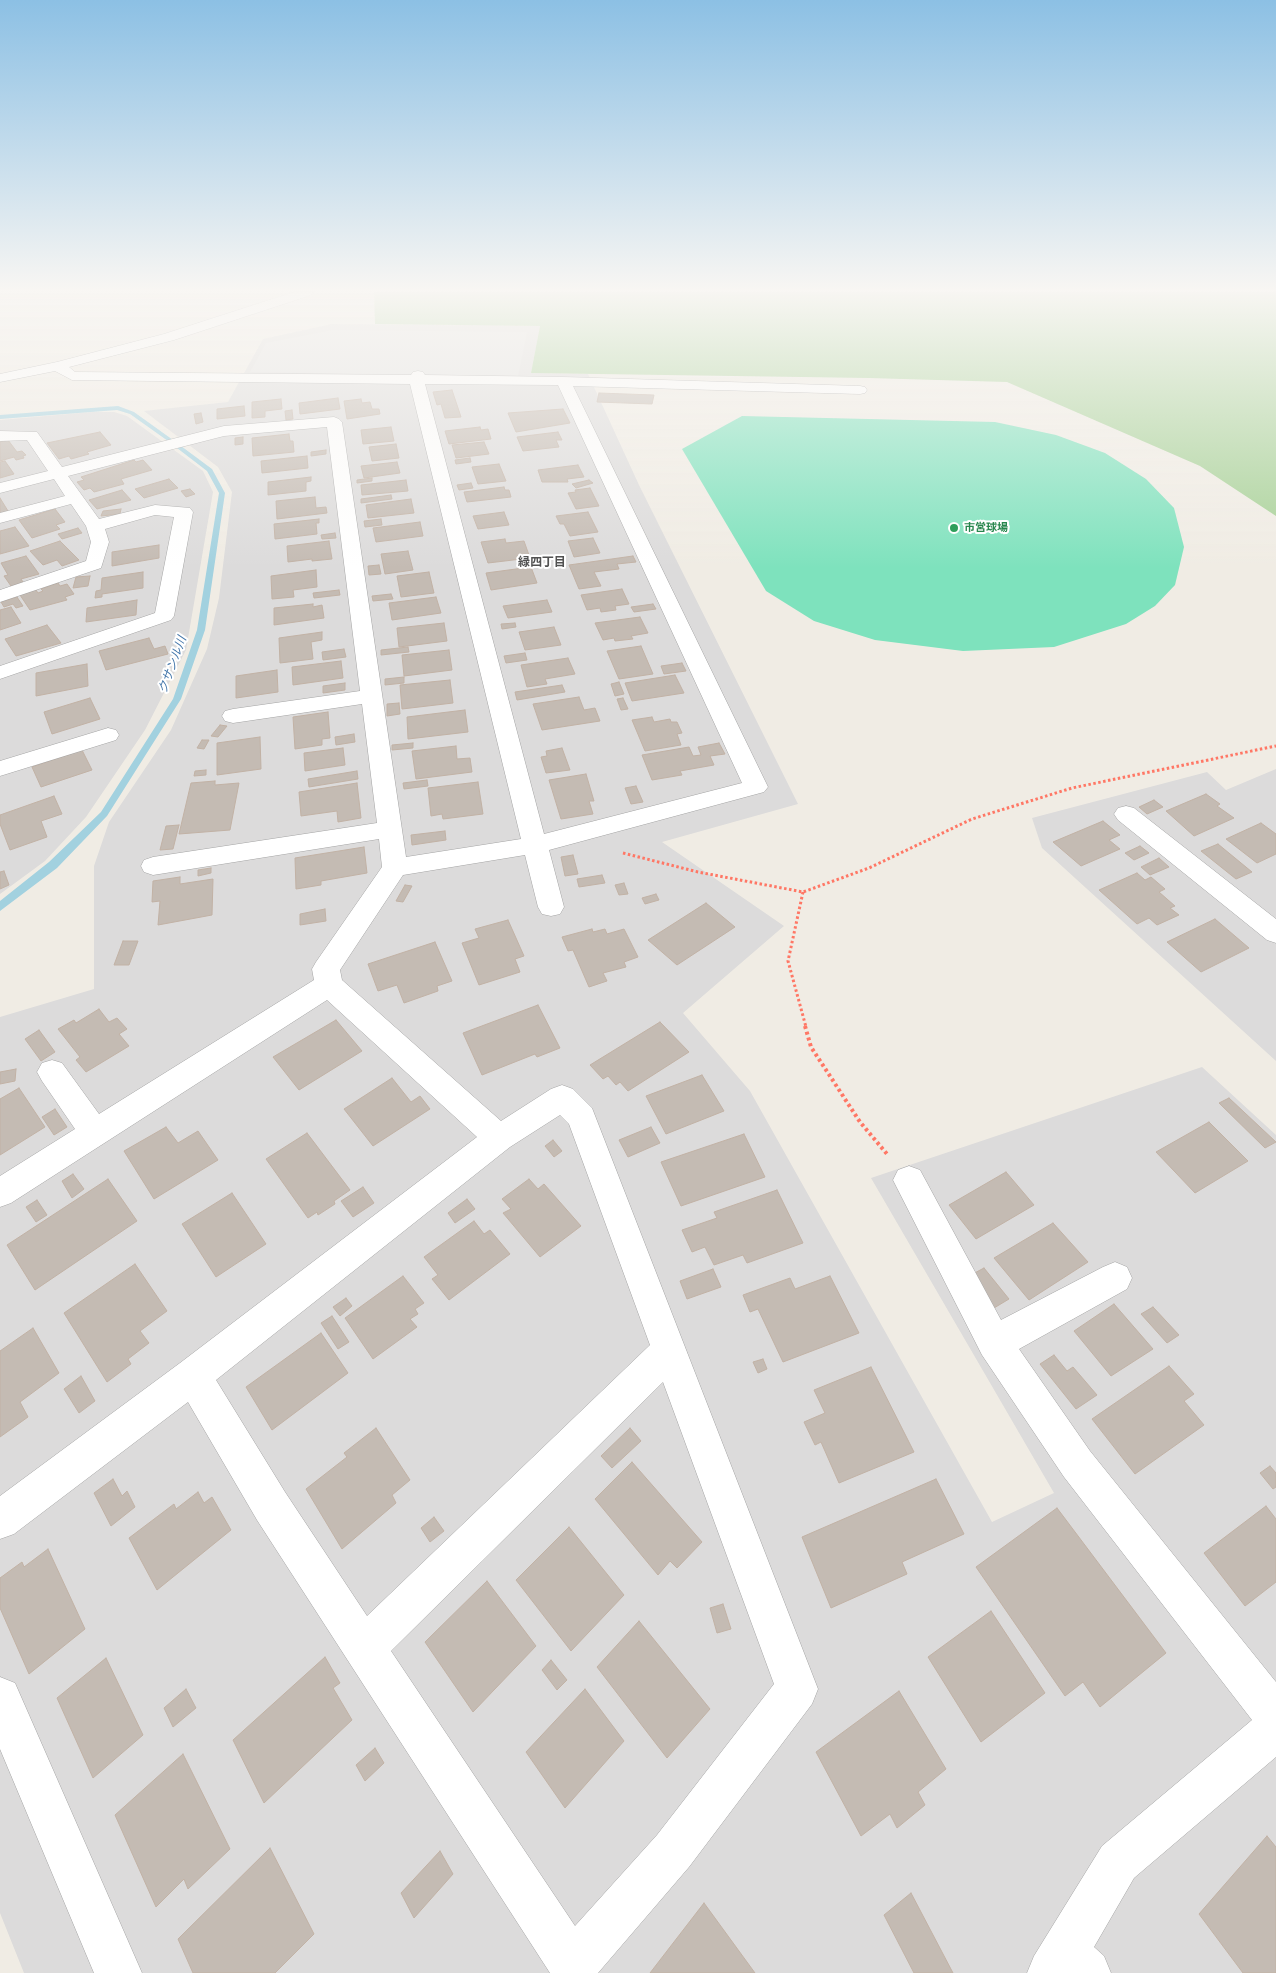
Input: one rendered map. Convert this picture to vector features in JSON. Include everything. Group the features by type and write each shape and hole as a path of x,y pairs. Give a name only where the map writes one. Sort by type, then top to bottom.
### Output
{"street":[{"path":"419,384 551,906"},
{"path":"395,868 536,845 756,787 564,384"},
{"path":"664,384 860,390"},
{"path":"0,488 224,431 334,422 395,868 326,969 329,985 499,1138"},
{"path":"0,436 32,435 95,526 100,542 94,564 0,596"},
{"path":"0,518 76,498"},
{"path":"0,673 164,616 184,512 155,510 95,526"},
{"path":"233,716 371,696"},
{"path":"0,769 108,734"},
{"path":"1126,814 1276,933"},
{"path":"152,866 389,829"},
{"path":"0,1193 329,985"},
{"path":"52,1072 95,1133"},
{"path":"0,1520 193,1376 499,1138 562,1098 581,1117 797,1689 674,1850 573,1966 271,1506 193,1376"},
{"path":"909,1180 994,1343 1077,1464 1276,1716"},
{"path":"994,1343 1115,1278"},
{"path":"364,1648 669,1352"},
{"path":"0,1698 118,1973"},
{"path":"1067,1966 1118,1862 1276,1729"}],"path":[{"path":"563,838 698,872 804,892 869,868 972,820 1072,788 1276,746"},
{"path":"804,892 788,961 811,1047 860,1122 909,1180"}],"shaded area":[{"path":"238,384 593,384 639,485 798,804 662,842 784,926 683,1013 750,1091 992,1522 1054,1493 871,1178 1202,1067 1276,1135 1276,1973 24,1973 0,1913 0,1017 94,989 94,866 109,822 171,730 207,649 219,598 232,492 218,467 144,411 228,402"},
{"path":"92,412 114,412 127,416 203,471 213,492 186,650 145,730 86,817 45,861 0,894 0,420"},
{"path":"1276,769 1276,1061 1042,848 1032,818 1207,772 1226,790"}],"green space":[{"path":"1012,384 1276,384 1276,516 1200,466"},
{"name":"市営球場","path":"742,416 995,422 1056,435 1105,453 1146,479 1174,508 1184,547 1175,585 1155,606 1126,624 1054,647 963,651 875,640 814,621 766,591 682,449"}],"building":[{"path":"452,390 461,417 445,418 441,404 437,405 433,392"},
{"path":"599,393 654,395 652,404 597,402"},
{"path":"338,398 340,409 300,414 299,403"},
{"path":"281,399 282,409 265,411 265,417 252,418 252,402"},
{"path":"361,399 362,403 370,402 372,409 379,409 380,414 347,419 344,401"},
{"path":"244,406 245,416 217,419 217,409"},
{"path":"563,409 570,423 516,432 508,413"},
{"path":"292,410 293,419 286,420 285,411"},
{"path":"201,413 203,422 196,424 194,414"},
{"path":"391,427 394,441 363,444 361,430"},
{"path":"480,427 481,430 488,429 491,439 449,444 445,431"},
{"path":"100,432 111,445 71,459 69,456 59,459 47,443"},
{"path":"558,432 562,440 556,440 559,447 523,451 517,437"},
{"path":"289,434 290,441 293,441 294,452 253,456 252,438"},
{"path":"243,437 243,444 235,445 235,438"},
{"path":"8,440 17,452 22,451 26,455 23,456 24,458 16,460 14,457 0,461 0,442"},
{"path":"484,442 489,454 456,458 452,445"},
{"path":"396,444 399,458 372,461 369,447"},
{"path":"326,450 326,454 311,456 311,452"},
{"path":"307,456 308,468 262,473 261,461"},
{"path":"470,458 471,462 456,464 455,460"},
{"path":"134,460 136,462 143,460 152,470 121,479 124,484 94,492 90,488 84,490 77,482 84,480 81,477"},
{"path":"5,461 14,474 0,478 0,462"},
{"path":"397,462 400,473 364,478 361,466"},
{"path":"499,464 506,481 478,484 472,467"},
{"path":"578,465 584,477 567,479 568,482 542,482 538,470"},
{"path":"311,477 311,481 306,482 306,491 268,495 268,482"},
{"path":"372,478 372,481 357,483 357,480"},
{"path":"169,479 178,488 144,498 135,489"},
{"path":"406,480 408,491 362,495 361,485"},
{"path":"589,480 593,483 576,488 572,484"},
{"path":"471,483 473,488 459,490 457,485"},
{"path":"504,487 505,490 509,490 511,497 467,502 464,492"},
{"path":"590,488 599,506 576,509 568,493"},
{"path":"190,489 195,494 186,497 181,491"},
{"path":"122,490 131,500 97,509 89,500"},
{"path":"391,495 392,499 361,503 361,499"},
{"path":"315,497 316,508 326,507 327,513 277,519 276,501"},
{"path":"0,498 8,511 0,513"},
{"path":"411,499 414,513 368,518 366,505"},
{"path":"55,509 65,522 56,525 60,529 32,538 19,520"},
{"path":"121,509 120,514 101,516 103,511"},
{"path":"504,512 509,525 478,529 473,516"},
{"path":"588,512 598,532 570,536 564,524 560,524 556,516"},
{"path":"319,519 319,523 316,523 317,534 275,539 274,524"},
{"path":"381,519 382,525 365,527 364,521"},
{"path":"420,522 423,536 376,542 373,528"},
{"path":"15,527 29,546 0,554 0,531"},
{"path":"78,528 82,533 62,539 58,534"},
{"path":"335,533 336,538 322,539 321,535"},
{"path":"593,538 600,553 574,557 568,541"},
{"path":"505,539 506,543 524,541 530,558 488,563 481,542"},
{"path":"60,541 79,560 62,566 57,560 43,565 30,551"},
{"path":"329,541 332,559 288,562 287,546"},
{"path":"159,545 159,558 112,566 112,552"},
{"path":"408,551 413,570 385,574 381,554"},
{"path":"26,556 39,574 21,579 23,582 11,586 4,576 8,575 1,563"},
{"path":"633,556 636,562 617,564 619,569 594,572 601,586 579,589 569,565"},
{"path":"379,565 381,574 369,575 368,566"},
{"path":"531,567 537,583 491,590 486,573"},
{"path":"316,570 317,587 293,590 294,597 272,599 271,576"},
{"path":"143,572 143,588 102,594 102,597 95,598 96,591 101,590 102,578"},
{"path":"429,572 434,593 401,597 397,576"},
{"path":"90,576 88,586 73,588 76,577"},
{"path":"58,583 60,586 67,584 74,594 65,597 67,600 30,610 20,595 36,590 38,593 43,591 41,589"},
{"path":"622,589 629,604 615,606 616,610 601,612 600,608 587,610 581,595"},
{"path":"339,590 340,595 314,598 313,593"},
{"path":"391,594 393,599 373,601 372,596"},
{"path":"17,597 23,606 16,608 13,604 4,607 1,602"},
{"path":"436,597 441,613 392,620 389,603"},
{"path":"137,600 136,615 86,622 87,608"},
{"path":"547,600 552,612 508,618 503,606"},
{"path":"313,604 313,607 322,605 324,618 274,625 274,608"},
{"path":"653,604 656,609 634,612 631,607"},
{"path":"11,607 21,623 0,630 0,610"},
{"path":"640,617 648,633 631,636 633,639 615,641 614,638 603,640 595,623"},
{"path":"444,623 447,641 399,647 397,628"},
{"path":"515,623 516,627 502,629 501,624"},
{"path":"47,625 61,643 16,656 5,639"},
{"path":"554,627 561,645 525,650 519,632"},
{"path":"322,632 322,640 311,642 313,659 280,663 279,638"},
{"path":"149,638 154,649 165,646 168,654 106,670 99,651"},
{"path":"641,646 653,674 619,679 607,651"},
{"path":"408,647 409,652 381,655 381,650"},
{"path":"344,649 346,657 323,660 322,652"},
{"path":"449,650 452,670 404,676 402,655"},
{"path":"525,653 527,660 506,663 504,656"},
{"path":"568,658 575,674 545,679 547,684 527,687 521,665"},
{"path":"341,661 343,678 293,685 292,667"},
{"path":"682,663 686,671 664,674 661,666"},
{"path":"87,664 88,686 36,696 36,673"},
{"path":"277,670 278,692 236,698 236,676"},
{"path":"675,675 684,693 632,701 625,683"},
{"path":"404,677 404,683 385,685 385,679"},
{"path":"450,680 453,703 402,709 400,685"},
{"path":"619,682 624,694 615,696 611,684"},
{"path":"345,683 345,690 323,693 323,686"},
{"path":"562,685 565,692 517,700 515,692"},
{"path":"579,697 584,710 595,708 600,721 542,730 533,704"},
{"path":"90,698 100,719 52,734 44,712"},
{"path":"623,698 628,709 621,710 617,699"},
{"path":"399,703 400,714 387,716 387,704"},
{"path":"465,710 468,732 408,739 407,717"},
{"path":"328,712 330,738 322,739 322,745 295,749 293,717"},
{"path":"652,717 654,722 670,719 671,722 677,722 682,733 677,734 681,745 645,751 632,720"},
{"path":"220,725 227,726 218,737 211,736"},
{"path":"354,734 355,742 336,745 335,737"},
{"path":"260,737 261,769 217,775 217,743"},
{"path":"202,740 209,740 204,749 197,748"},
{"path":"413,743 413,748 392,750 392,745"},
{"path":"719,743 725,754 710,756 714,765 680,771 682,775 652,780 642,755 689,747 693,756 701,755 698,747"},
{"path":"456,746 457,759 470,758 472,772 416,779 412,751"},
{"path":"343,748 345,765 305,771 304,753"},
{"path":"562,748 570,770 546,773 541,757 547,756 546,751"},
{"path":"82,750 92,770 41,787 32,767"},
{"path":"206,770 206,775 194,776 195,771"},
{"path":"357,771 358,779 309,787 308,779"},
{"path":"586,774 594,801 589,801 593,814 561,819 549,780"},
{"path":"427,780 428,786 404,789 403,783"},
{"path":"215,781 215,785 239,783 230,830 179,834 191,783"},
{"path":"478,782 483,814 443,819 442,814 431,816 428,788"},
{"path":"357,783 361,818 338,822 337,811 301,816 299,792"},
{"path":"636,786 643,802 631,804 625,788"},
{"path":"1206,794 1220,804 1217,806 1234,818 1194,836 1166,811"},
{"path":"54,796 62,814 41,821 47,837 10,850 0,824 0,815"},
{"path":"1154,800 1163,807 1147,814 1139,807"},
{"path":"1103,821 1120,835 1109,840 1120,849 1081,866 1053,842"},
{"path":"1261,823 1276,834 1276,854 1257,863 1226,839"},
{"path":"179,825 173,849 160,850 166,826"},
{"path":"445,831 446,840 412,845 411,835"},
{"path":"1218,844 1252,872 1236,879 1201,851"},
{"path":"1140,846 1149,853 1134,860 1125,853"},
{"path":"364,847 367,873 321,881 321,885 296,889 295,858"},
{"path":"573,855 578,874 565,876 561,857"},
{"path":"1159,858 1169,867 1150,875 1141,867"},
{"path":"211,868 211,873 198,876 198,870"},
{"path":"4,871 9,885 0,889 0,872"},
{"path":"1137,873 1145,880 1151,877 1165,889 1159,892 1175,906 1170,908 1179,915 1157,925 1149,918 1137,924 1099,890"},
{"path":"602,875 605,883 579,887 577,879"},
{"path":"180,877 180,884 213,879 212,915 158,925 160,901 152,902 153,881"},
{"path":"624,883 628,894 619,895 615,885"},
{"path":"405,885 412,886 403,902 396,901"},
{"path":"656,894 659,900 645,904 642,898"},
{"path":"706,903 735,927 677,965 648,940"},
{"path":"325,909 326,921 300,925 300,914"},
{"path":"1215,919 1249,948 1201,972 1167,942"},
{"path":"508,920 524,956 515,959 520,972 479,985 462,943 479,938 475,929"},
{"path":"592,929 593,932 605,929 607,934 624,929 638,957 624,962 626,967 603,973 607,981 589,987 573,950 568,951 562,937"},
{"path":"123,941 138,941 129,965 114,965"},
{"path":"435,942 452,981 437,986 438,991 404,1003 397,985 378,991 368,964"},
{"path":"538,1005 560,1048 537,1057 535,1054 482,1075 463,1033"},
{"path":"99,1009 109,1022 117,1018 127,1029 119,1034 129,1046 86,1072 76,1060 80,1057 58,1029 74,1020 76,1023"},
{"path":"336,1020 362,1051 299,1090 273,1057"},
{"path":"660,1022 689,1052 628,1091 620,1082 616,1085 608,1076 603,1079 590,1065"},
{"path":"39,1030 55,1052 41,1061 25,1039"},
{"path":"16,1069 15,1081 0,1084 0,1072"},
{"path":"702,1075 724,1111 666,1134 646,1096"},
{"path":"392,1078 411,1102 420,1096 430,1109 373,1146 344,1109"},
{"path":"19,1088 45,1127 0,1155 0,1099"},
{"path":"1229,1098 1276,1142 1265,1148 1219,1103"},
{"path":"55,1109 67,1127 54,1135 42,1117"},
{"path":"1209,1122 1248,1161 1195,1193 1156,1152"},
{"path":"166,1127 178,1143 198,1131 218,1160 154,1199 124,1151"},
{"path":"651,1127 660,1143 628,1157 619,1140"},
{"path":"307,1133 350,1190 334,1201 335,1204 318,1215 317,1212 308,1218 266,1159"},
{"path":"744,1134 765,1177 681,1206 661,1162"},
{"path":"553,1140 562,1151 554,1157 545,1146"},
{"path":"1006,1172 1034,1205 976,1239 949,1205"},
{"path":"73,1174 84,1189 72,1198 62,1181"},
{"path":"108,1179 137,1221 35,1290 7,1245"},
{"path":"529,1179 538,1189 544,1184 581,1226 540,1257 503,1213 511,1209 502,1199"},
{"path":"363,1187 374,1203 353,1217 341,1201"},
{"path":"777,1190 803,1243 747,1263 743,1255 714,1265 705,1247 692,1252 682,1230 717,1218 714,1212"},
{"path":"232,1193 266,1244 216,1277 182,1224"},
{"path":"467,1199 475,1209 455,1223 448,1213"},
{"path":"37,1200 47,1215 36,1222 26,1207"},
{"path":"474,1221 484,1234 490,1230 510,1254 449,1300 432,1279 438,1275 424,1257"},
{"path":"1053,1223 1088,1262 1029,1300 994,1258"},
{"path":"135,1264 167,1311 140,1331 149,1343 128,1359 131,1364 107,1382 64,1313"},
{"path":"984,1268 1009,1299 994,1308 969,1276"},
{"path":"713,1269 721,1287 687,1299 680,1281"},
{"path":"403,1276 424,1303 415,1309 418,1314 410,1319 417,1327 373,1359 345,1318"},
{"path":"830,1276 859,1333 783,1362 758,1309 750,1312 743,1295 790,1278 795,1289"},
{"path":"346,1298 352,1306 340,1316 333,1307"},
{"path":"1114,1304 1153,1349 1111,1376 1074,1331"},
{"path":"1153,1307 1179,1335 1167,1343 1141,1314"},
{"path":"332,1316 349,1342 338,1349 321,1323"},
{"path":"33,1328 59,1373 20,1402 28,1417 0,1437 0,1351"},
{"path":"321,1333 348,1373 272,1430 246,1387"},
{"path":"1054,1355 1067,1371 1073,1367 1097,1395 1076,1409 1040,1364"},
{"path":"763,1359 767,1369 758,1373 753,1362"},
{"path":"1169,1366 1194,1394 1184,1401 1204,1425 1135,1474 1092,1419"},
{"path":"871,1367 914,1452 839,1483 821,1442 815,1445 804,1422 825,1413 814,1390"},
{"path":"81,1376 95,1401 79,1413 64,1389"},
{"path":"376,1428 410,1480 392,1495 396,1503 342,1549 306,1489 347,1457 344,1453"},
{"path":"630,1428 641,1441 612,1468 601,1456"},
{"path":"632,1462 702,1542 677,1568 670,1561 658,1575 595,1499"},
{"path":"1270,1466 1276,1473 1276,1487 1273,1489 1260,1473"},
{"path":"113,1479 122,1496 127,1491 135,1507 111,1526 94,1493"},
{"path":"936,1479 964,1534 902,1562 907,1574 831,1608 802,1537"},
{"path":"198,1492 204,1503 212,1497 231,1530 157,1590 129,1538 174,1504 176,1509"},
{"path":"1266,1506 1276,1519 1276,1582 1245,1606 1204,1553"},
{"path":"1057,1508 1166,1653 1100,1707 1083,1682 1065,1696 976,1567"},
{"path":"434,1517 444,1531 430,1542 421,1528"},
{"path":"569,1527 624,1595 571,1651 516,1580"},
{"path":"48,1549 85,1629 29,1674 0,1608 0,1578 22,1562 24,1567"},
{"path":"487,1581 536,1646 473,1712 425,1642"},
{"path":"723,1604 731,1629 717,1633 710,1608"},
{"path":"991,1611 1045,1693 981,1742 928,1657"},
{"path":"639,1621 710,1709 667,1758 597,1667"},
{"path":"325,1657 340,1683 333,1688 352,1720 264,1803 233,1740"},
{"path":"106,1658 143,1735 93,1778 57,1698"},
{"path":"551,1660 567,1680 557,1690 542,1670"},
{"path":"186,1689 196,1708 173,1727 164,1708"},
{"path":"585,1689 624,1741 565,1808 526,1752"},
{"path":"899,1691 946,1769 918,1792 925,1805 897,1828 890,1814 861,1836 816,1752"},
{"path":"375,1748 384,1763 365,1781 356,1765"},
{"path":"183,1754 230,1849 188,1889 184,1879 156,1907 115,1815"},
{"path":"1267,1836 1276,1847 1276,1973 1243,1973 1199,1914"},
{"path":"270,1848 314,1934 275,1973 193,1973 178,1939"},
{"path":"440,1851 453,1874 414,1918 401,1893"},
{"path":"911,1893 953,1973 914,1973 884,1915"},
{"path":"704,1903 755,1973 650,1973"}],"waterway":[{"name":"クサンル川","path":"0,417 118,408 132,413 170,440"},
{"name":"クサンル川","path":"0,907 53,865 104,814 177,699 201,630 222,493 210,470 179,447"}],"place":[{"name":"市営球場","path":"954,528"}],"district":[{"name":"緑四丁目","path":"542,563"}]}
